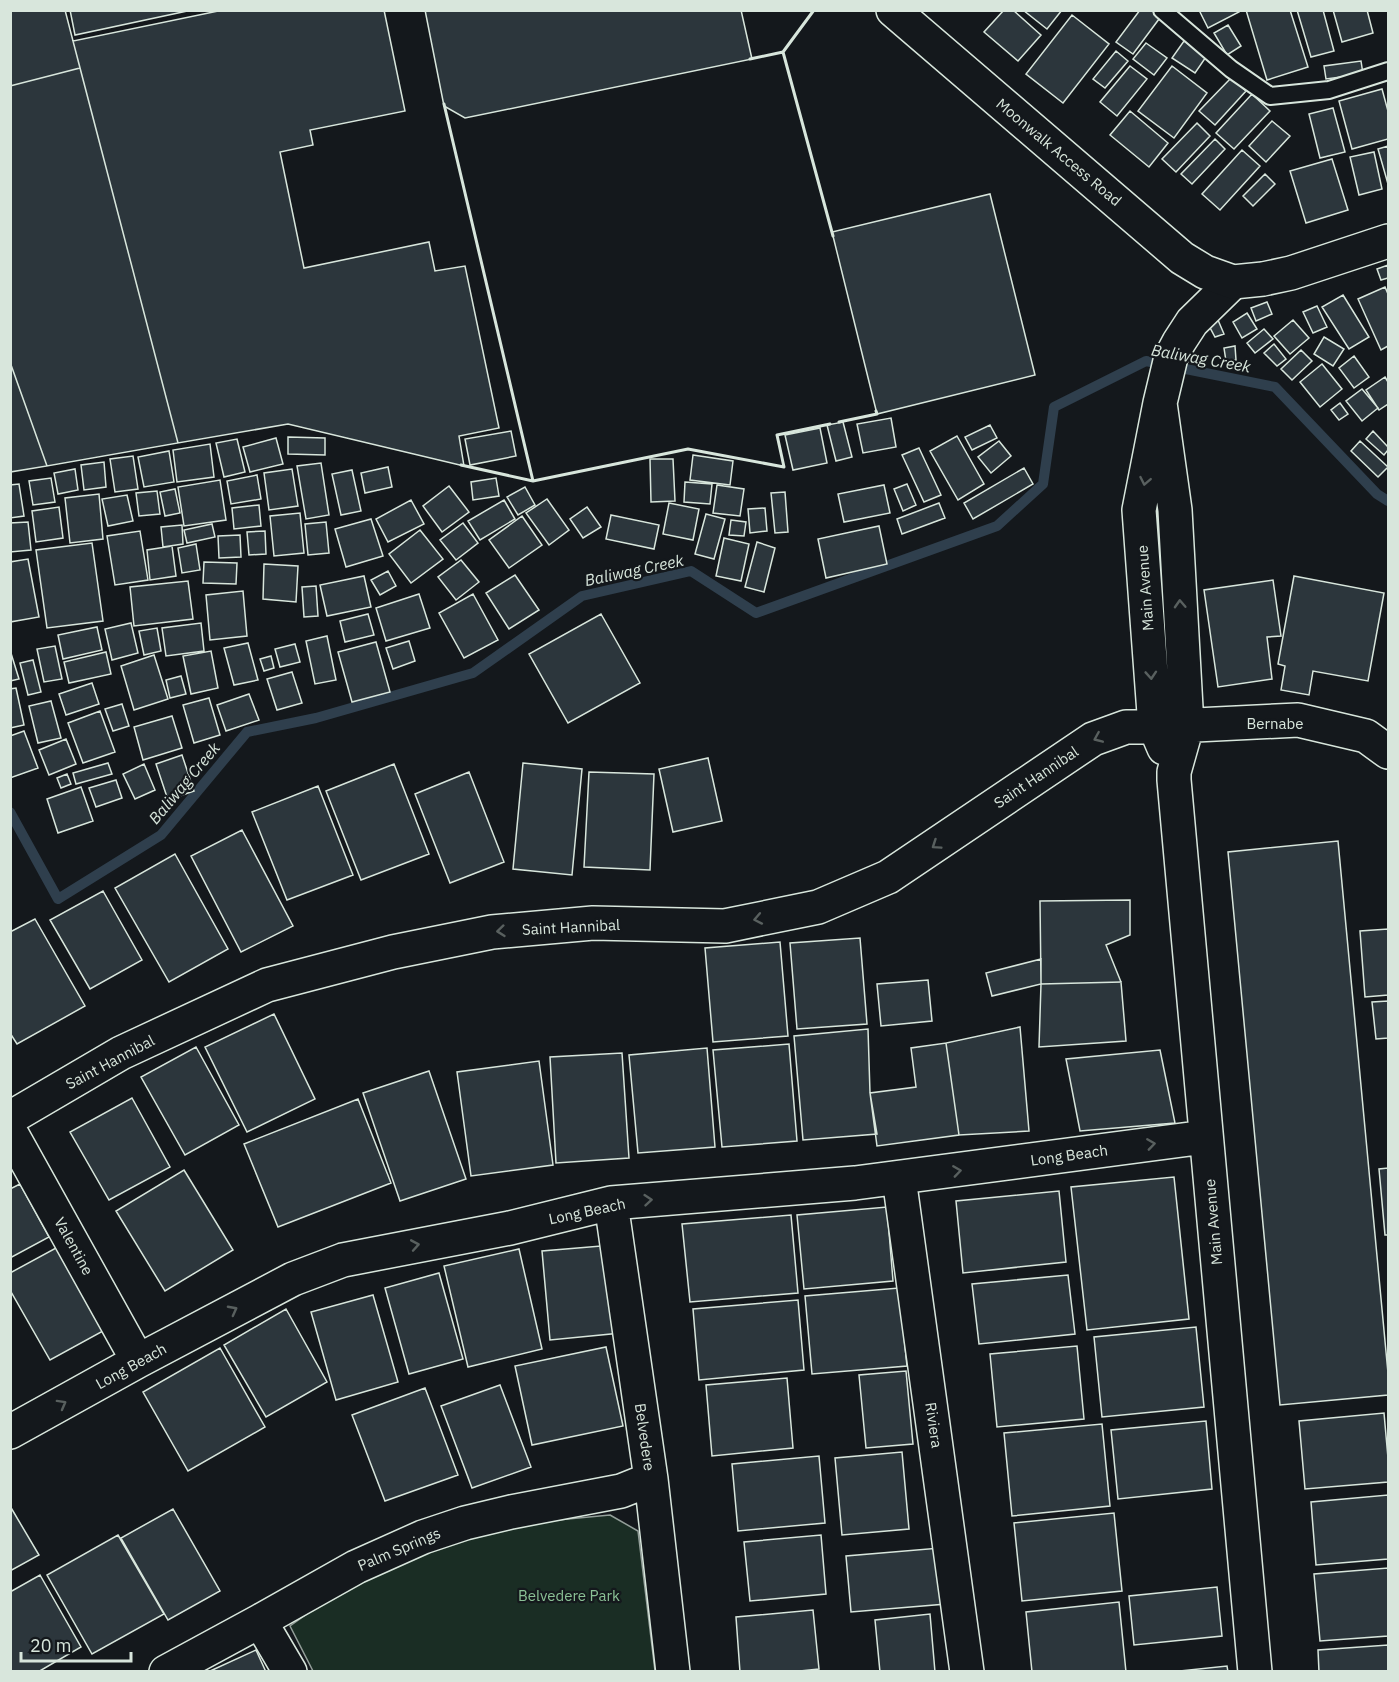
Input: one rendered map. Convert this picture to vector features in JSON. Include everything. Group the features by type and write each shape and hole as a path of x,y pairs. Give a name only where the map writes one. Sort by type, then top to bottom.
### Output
{"street":[{"name":"Moonwalk Access Road","path":"892,10 1182,258 1205,272 1233,282"},
{"path":"1233,282 1291,273 1389,241"},
{"name":"Main Avenue","path":"1233,282 1192,322 1171,357 1139,510 1171,727 1205,1137 1255,1671"},
{"name":"Bernabe","path":"1171,727 1298,720 1365,736 1389,752"},
{"name":"Saint Hannibal","path":"10,1118 121,1053 267,985 393,952 492,932 593,923 725,926 818,908 888,877 1093,739 1126,727 1171,727"},
{"name":"Valentine","path":"10,1131 138,1361"},
{"name":"Long Beach","path":"10,1432 293,1279 343,1260 510,1228 611,1203 855,1184 1205,1137"},
{"name":"Riviera","path":"899,1178 967,1671"},
{"name":"Belvedere","path":"611,1203 651,1479 673,1671"},
{"name":"Palm Springs","path":"166,1671 356,1567 423,1537 465,1523 511,1512 621,1491 651,1479"},
{"path":"260,1621 290,1671"}],"lane":[{"path":"1162,10 1231,69 1270,96 1329,90 1389,71"}],"green space":[{"name":"Belvedere Park","path":"610,1515 638,1531 655,1671 313,1671 290,1626 403,1546 547,1521"}],"building":[{"path":"10,10 65,10 80,68 10,86"},
{"path":"70,10 192,10 75,35"},
{"path":"223,10 384,10 405,111 310,130 313,145 280,152 304,268 429,242 435,271 465,266 499,428 459,436 464,466 288,424 178,443 73,41"},
{"path":"425,10 741,10 752,59 465,118 444,106"},
{"path":"1004,10 1013,10 1041,35 1018,61 984,32"},
{"path":"1023,10 1062,10 1047,29"},
{"path":"1140,10 1156,10 1162,15 1133,54 1116,42"},
{"path":"1199,10 1238,10 1239,12 1208,28"},
{"path":"1246,10 1290,10 1308,67 1267,80"},
{"path":"1297,10 1323,10 1334,51 1311,57"},
{"path":"1333,10 1367,10 1373,33 1342,42"},
{"path":"1072,15 1109,44 1063,103 1026,74"},
{"path":"1228,25 1241,46 1227,55 1214,33"},
{"path":"1184,41 1206,57 1195,73 1172,58"},
{"path":"1146,43 1167,58 1154,75 1133,59"},
{"path":"1116,51 1128,61 1105,88 1093,79"},
{"path":"1361,61 1363,74 1326,79 1324,66"},
{"path":"1130,66 1147,79 1117,116 1100,102"},
{"path":"1172,66 1207,93 1174,138 1138,111"},
{"path":"80,68 178,443 47,466 10,362 10,86"},
{"path":"1231,78 1246,91 1215,125 1199,111"},
{"path":"1382,89 1388,111 1388,139 1352,149 1339,101"},
{"path":"1252,94 1270,111 1234,149 1216,133"},
{"path":"1333,108 1345,152 1320,158 1309,114"},
{"path":"1130,111 1168,143 1149,167 1110,135"},
{"path":"1272,121 1290,136 1266,162 1249,146"},
{"path":"1197,123 1210,136 1176,172 1162,159"},
{"path":"1215,139 1225,149 1192,184 1181,174"},
{"path":"1388,146 1388,184 1378,149"},
{"path":"1242,150 1260,166 1220,210 1202,194"},
{"path":"1374,152 1382,189 1359,195 1350,157"},
{"path":"1332,159 1348,210 1306,223 1290,171"},
{"path":"1265,174 1275,184 1253,206 1243,196"},
{"path":"990,194 1035,375 877,414 832,232"},
{"path":"1388,265 1388,278 1381,280 1377,269"},
{"path":"1385,287 1388,294 1388,346 1381,350 1358,299"},
{"path":"1343,295 1369,337 1349,349 1322,307"},
{"path":"1267,302 1272,314 1256,321 1251,308"},
{"path":"1317,306 1327,327 1313,333 1303,312"},
{"path":"1247,313 1257,329 1242,338 1233,322"},
{"path":"1218,320 1224,334 1215,337 1208,324"},
{"path":"1293,320 1309,338 1290,354 1274,336"},
{"path":"1264,329 1273,339 1255,353 1247,343"},
{"path":"1324,337 1344,349 1333,366 1314,354"},
{"path":"1274,344 1286,359 1277,366 1264,353"},
{"path":"1235,346 1236,360 1226,361 1224,348"},
{"path":"1301,350 1312,361 1292,380 1281,369"},
{"path":"1354,356 1369,377 1354,388 1339,368"},
{"path":"10,362 47,466 10,472"},
{"path":"1322,364 1342,389 1320,407 1300,382"},
{"path":"1385,377 1388,382 1388,404 1379,410 1366,390"},
{"path":"1362,389 1378,408 1362,421 1346,401"},
{"path":"1340,403 1348,414 1339,420 1331,410"},
{"path":"891,418 896,447 863,453 857,424"},
{"path":"843,422 852,457 836,461 827,425"},
{"path":"990,425 997,438 972,450 965,437"},
{"path":"820,428 827,463 793,470 785,435"},
{"path":"511,431 516,456 470,465 465,439"},
{"path":"1373,431 1388,447 1384,455 1366,439"},
{"path":"957,436 984,484 958,500 930,451"},
{"path":"288,437 325,438 325,455 288,454"},
{"path":"276,438 283,464 250,472 243,447"},
{"path":"237,439 245,472 224,477 216,443"},
{"path":"999,441 1011,456 991,473 978,457"},
{"path":"1360,441 1388,467 1378,477 1351,451"},
{"path":"210,444 214,477 177,482 173,450"},
{"path":"919,448 941,495 924,502 902,455"},
{"path":"169,451 174,482 144,487 138,457"},
{"path":"693,455 733,461 730,485 690,480"},
{"path":"133,456 138,489 115,492 110,459"},
{"path":"650,459 673,459 675,501 651,502"},
{"path":"104,462 106,487 84,490 81,465"},
{"path":"321,463 329,515 306,519 297,466"},
{"path":"388,467 392,487 365,493 361,473"},
{"path":"1024,468 1033,484 973,519 964,503"},
{"path":"75,469 78,490 58,494 54,473"},
{"path":"292,469 298,506 269,510 264,473"},
{"path":"352,470 361,511 341,515 332,474"},
{"path":"257,475 261,499 231,504 227,481"},
{"path":"51,478 55,502 33,505 29,481"},
{"path":"496,478 499,496 473,500 471,482"},
{"path":"220,480 226,520 184,526 178,487"},
{"path":"685,482 712,484 710,504 684,502"},
{"path":"19,484 24,516 10,518 10,485"},
{"path":"907,484 916,505 903,511 894,489"},
{"path":"717,485 744,489 740,516 713,513"},
{"path":"884,485 890,513 844,522 838,494"},
{"path":"449,486 469,512 442,532 423,506"},
{"path":"525,487 535,505 518,515 507,497"},
{"path":"175,489 180,513 165,516 160,492"},
{"path":"157,491 160,514 139,516 136,493"},
{"path":"785,492 788,532 775,533 771,493"},
{"path":"99,494 103,539 70,543 65,498"},
{"path":"127,495 133,521 108,526 102,499"},
{"path":"547,499 569,530 549,545 526,513"},
{"path":"411,500 424,524 388,542 376,519"},
{"path":"504,500 515,519 480,540 468,521"},
{"path":"669,503 699,509 693,540 663,534"},
{"path":"939,503 945,518 902,534 897,519"},
{"path":"259,505 261,526 234,529 232,508"},
{"path":"59,507 63,538 36,542 32,511"},
{"path":"587,507 601,527 583,538 570,519"},
{"path":"765,508 767,531 750,533 748,509"},
{"path":"300,513 304,553 274,556 270,516"},
{"path":"706,514 725,519 714,559 695,554"},
{"path":"611,515 659,525 654,549 606,539"},
{"path":"522,516 542,545 509,568 489,540"},
{"path":"371,519 383,556 346,567 335,529"},
{"path":"731,520 746,522 744,536 729,535"},
{"path":"28,522 31,550 10,552 10,523"},
{"path":"326,522 329,553 308,555 305,524"},
{"path":"463,523 478,543 456,560 440,540"},
{"path":"212,524 215,537 187,543 184,530"},
{"path":"182,525 183,544 163,547 161,527"},
{"path":"879,526 887,564 826,578 818,539"},
{"path":"420,530 443,559 411,583 389,554"},
{"path":"140,531 148,580 115,585 107,536"},
{"path":"265,531 266,554 249,555 247,532"},
{"path":"240,535 241,557 219,558 218,536"},
{"path":"724,538 749,544 741,581 716,576"},
{"path":"757,542 775,548 764,592 745,587"},
{"path":"92,543 103,621 47,628 36,550"},
{"path":"196,544 200,570 182,573 178,548"},
{"path":"172,546 176,576 150,580 147,550"},
{"path":"28,559 39,617 10,622 10,562"},
{"path":"461,560 479,582 456,600 438,577"},
{"path":"204,562 237,563 236,584 203,583"},
{"path":"264,564 298,566 296,602 263,599"},
{"path":"388,571 396,586 380,595 371,580"},
{"path":"515,575 539,610 509,629 486,593"},
{"path":"364,576 371,607 327,616 320,585"},
{"path":"1294,576 1384,593 1368,681 1313,671 1309,695 1281,690 1285,666 1278,664"},
{"path":"1273,580 1281,636 1267,637 1272,679 1218,687 1204,590"},
{"path":"188,581 193,619 134,626 130,587"},
{"path":"316,586 318,616 304,617 302,587"},
{"path":"243,591 247,636 210,640 206,595"},
{"path":"419,594 430,628 386,641 376,608"},
{"path":"473,594 498,640 464,658 439,613"},
{"path":"368,614 374,635 345,642 340,621"},
{"path":"601,614 640,683 568,723 529,654"},
{"path":"131,623 138,653 112,660 105,629"},
{"path":"201,623 204,651 166,656 162,628"},
{"path":"97,627 102,650 63,659 58,635"},
{"path":"157,628 161,651 144,655 139,631"},
{"path":"327,636 336,680 315,684 306,641"},
{"path":"409,641 415,661 393,669 386,648"},
{"path":"376,642 390,692 352,702 338,652"},
{"path":"248,643 258,680 234,685 224,648"},
{"path":"295,644 300,662 280,667 275,649"},
{"path":"55,646 62,679 44,682 37,649"},
{"path":"10,650 19,679 10,681"},
{"path":"211,651 218,688 191,694 183,656"},
{"path":"106,652 111,674 69,683 64,662"},
{"path":"154,655 168,699 134,710 121,666"},
{"path":"271,656 274,668 264,671 260,659"},
{"path":"33,660 41,692 28,695 20,663"},
{"path":"292,672 302,703 277,710 267,679"},
{"path":"181,676 186,694 170,698 166,680"},
{"path":"92,683 99,704 66,715 59,694"},
{"path":"16,688 24,725 10,728 10,689"},
{"path":"249,694 259,720 226,731 217,705"},
{"path":"209,698 220,735 194,743 183,705"},
{"path":"51,701 61,738 38,743 29,706"},
{"path":"122,704 129,726 113,731 105,709"},
{"path":"100,711 115,752 83,763 68,723"},
{"path":"172,716 182,748 143,760 134,727"},
{"path":"24,731 38,768 10,778 10,736"},
{"path":"66,739 76,764 49,775 39,750"},
{"path":"182,755 194,791 168,800 156,764"},
{"path":"708,758 722,821 673,832 659,769"},
{"path":"108,763 112,774 76,784 73,773"},
{"path":"523,763 582,769 572,875 513,869"},
{"path":"144,764 155,790 135,799 123,774"},
{"path":"394,764 429,854 361,880 326,791"},
{"path":"469,772 504,862 450,883 415,794"},
{"path":"589,772 654,774 650,870 584,867"},
{"path":"67,774 71,784 61,788 57,778"},
{"path":"116,780 122,798 96,807 89,788"},
{"path":"318,786 353,875 287,900 252,812"},
{"path":"81,787 93,821 58,833 47,799"},
{"path":"242,830 293,926 241,952 191,856"},
{"path":"1338,841 1388,1373 1388,1395 1280,1405 1228,852"},
{"path":"175,854 228,949 169,982 115,888"},
{"path":"103,891 142,960 90,989 50,920"},
{"path":"1130,900 1130,935 1106,945 1121,982 1041,984 1040,901"},
{"path":"35,919 85,1006 17,1044 10,1033 10,932"},
{"path":"1388,929 1388,995 1365,997 1360,931"},
{"path":"860,938 867,1024 797,1029 790,943"},
{"path":"780,942 788,1036 713,1042 705,948"},
{"path":"1041,959 1041,984 992,996 986,973"},
{"path":"928,980 932,1021 881,1026 877,984"},
{"path":"1121,982 1126,1041 1039,1047 1041,984"},
{"path":"1388,1001 1388,1038 1376,1039 1372,1002"},
{"path":"274,1014 315,1099 247,1132 205,1047"},
{"path":"1020,1027 1029,1131 959,1135 946,1043"},
{"path":"868,1029 870,1093 877,1134 803,1140 794,1036"},
{"path":"946,1043 959,1135 877,1146 870,1093 916,1087 911,1048"},
{"path":"789,1044 797,1141 722,1147 713,1050"},
{"path":"196,1047 239,1125 185,1155 141,1077"},
{"path":"707,1048 715,1147 638,1153 629,1055"},
{"path":"1160,1050 1175,1123 1080,1131 1066,1059"},
{"path":"622,1053 629,1158 556,1163 550,1057"},
{"path":"539,1061 553,1165 471,1176 457,1072"},
{"path":"429,1071 466,1179 400,1201 363,1093"},
{"path":"132,1098 170,1167 109,1200 70,1132"},
{"path":"358,1099 391,1183 278,1227 244,1144"},
{"path":"1388,1168 1388,1235 1385,1235 1379,1169"},
{"path":"184,1170 233,1250 165,1291 116,1211"},
{"path":"1174,1177 1189,1319 1087,1330 1071,1187"},
{"path":"20,1184 49,1237 10,1258 10,1189"},
{"path":"1059,1191 1066,1262 963,1273 956,1201"},
{"path":"887,1207 893,1281 804,1289 797,1215"},
{"path":"791,1215 798,1293 690,1302 682,1224"},
{"path":"67,1242 114,1325 50,1360 10,1290 10,1273"},
{"path":"613,1245 621,1333 550,1340 542,1251"},
{"path":"519,1249 542,1349 468,1367 444,1266"},
{"path":"439,1273 463,1359 409,1374 385,1288"},
{"path":"1068,1275 1075,1334 979,1344 972,1284"},
{"path":"899,1288 907,1366 812,1374 805,1296"},
{"path":"373,1295 398,1382 336,1400 311,1312"},
{"path":"798,1300 804,1370 699,1380 693,1309"},
{"path":"286,1309 327,1382 266,1417 224,1345"},
{"path":"1196,1327 1204,1407 1102,1417 1094,1337"},
{"path":"1077,1346 1084,1419 997,1427 990,1354"},
{"path":"606,1347 623,1426 532,1445 515,1366"},
{"path":"220,1348 265,1427 188,1471 143,1392"},
{"path":"906,1371 913,1444 866,1448 859,1375"},
{"path":"787,1378 793,1448 712,1456 706,1385"},
{"path":"500,1385 531,1467 472,1488 441,1406"},
{"path":"425,1388 458,1475 385,1501 352,1415"},
{"path":"1384,1413 1388,1482 1305,1489 1299,1421"},
{"path":"1206,1421 1212,1489 1118,1499 1111,1430"},
{"path":"1102,1424 1110,1506 1012,1516 1004,1433"},
{"path":"902,1452 909,1529 842,1535 835,1458"},
{"path":"819,1456 825,1523 738,1531 732,1464"},
{"path":"1388,1495 1388,1559 1316,1565 1311,1502"},
{"path":"10,1506 39,1555 10,1571"},
{"path":"173,1509 220,1591 168,1620 121,1538"},
{"path":"1114,1513 1122,1591 1022,1601 1014,1523"},
{"path":"118,1535 164,1614 92,1654 47,1575"},
{"path":"821,1535 826,1594 750,1601 744,1542"},
{"path":"940,1548 946,1604 851,1612 846,1556"},
{"path":"1388,1568 1388,1636 1320,1641 1314,1574"},
{"path":"40,1575 81,1647 38,1672 12,1672 10,1669 10,1592"},
{"path":"1217,1587 1222,1636 1134,1645 1129,1596"},
{"path":"1119,1602 1126,1672 1032,1672 1026,1612"},
{"path":"813,1610 819,1669 790,1672 740,1672 736,1617"},
{"path":"930,1614 935,1672 880,1672 875,1620"},
{"path":"1388,1645 1388,1672 1319,1672 1318,1650"},
{"path":"256,1650 266,1672 208,1672"},
{"path":"1227,1666 1228,1672 1170,1672"}],"waterway":[{"name":"Baliwag Creek","path":"10,812 58,899 161,835 247,732 316,718 473,673 582,596 691,571 756,613 997,526 1043,484 1054,407 1146,361 1275,387 1377,494 1388,501"}],"wall":[{"path":"750,59 783,52 814,10"},
{"path":"783,52 833,236"},
{"path":"444,104 533,481"},
{"path":"839,422 877,414 876,411"},
{"path":"461,465 533,481 688,449 784,467 777,435 830,424"}]}
